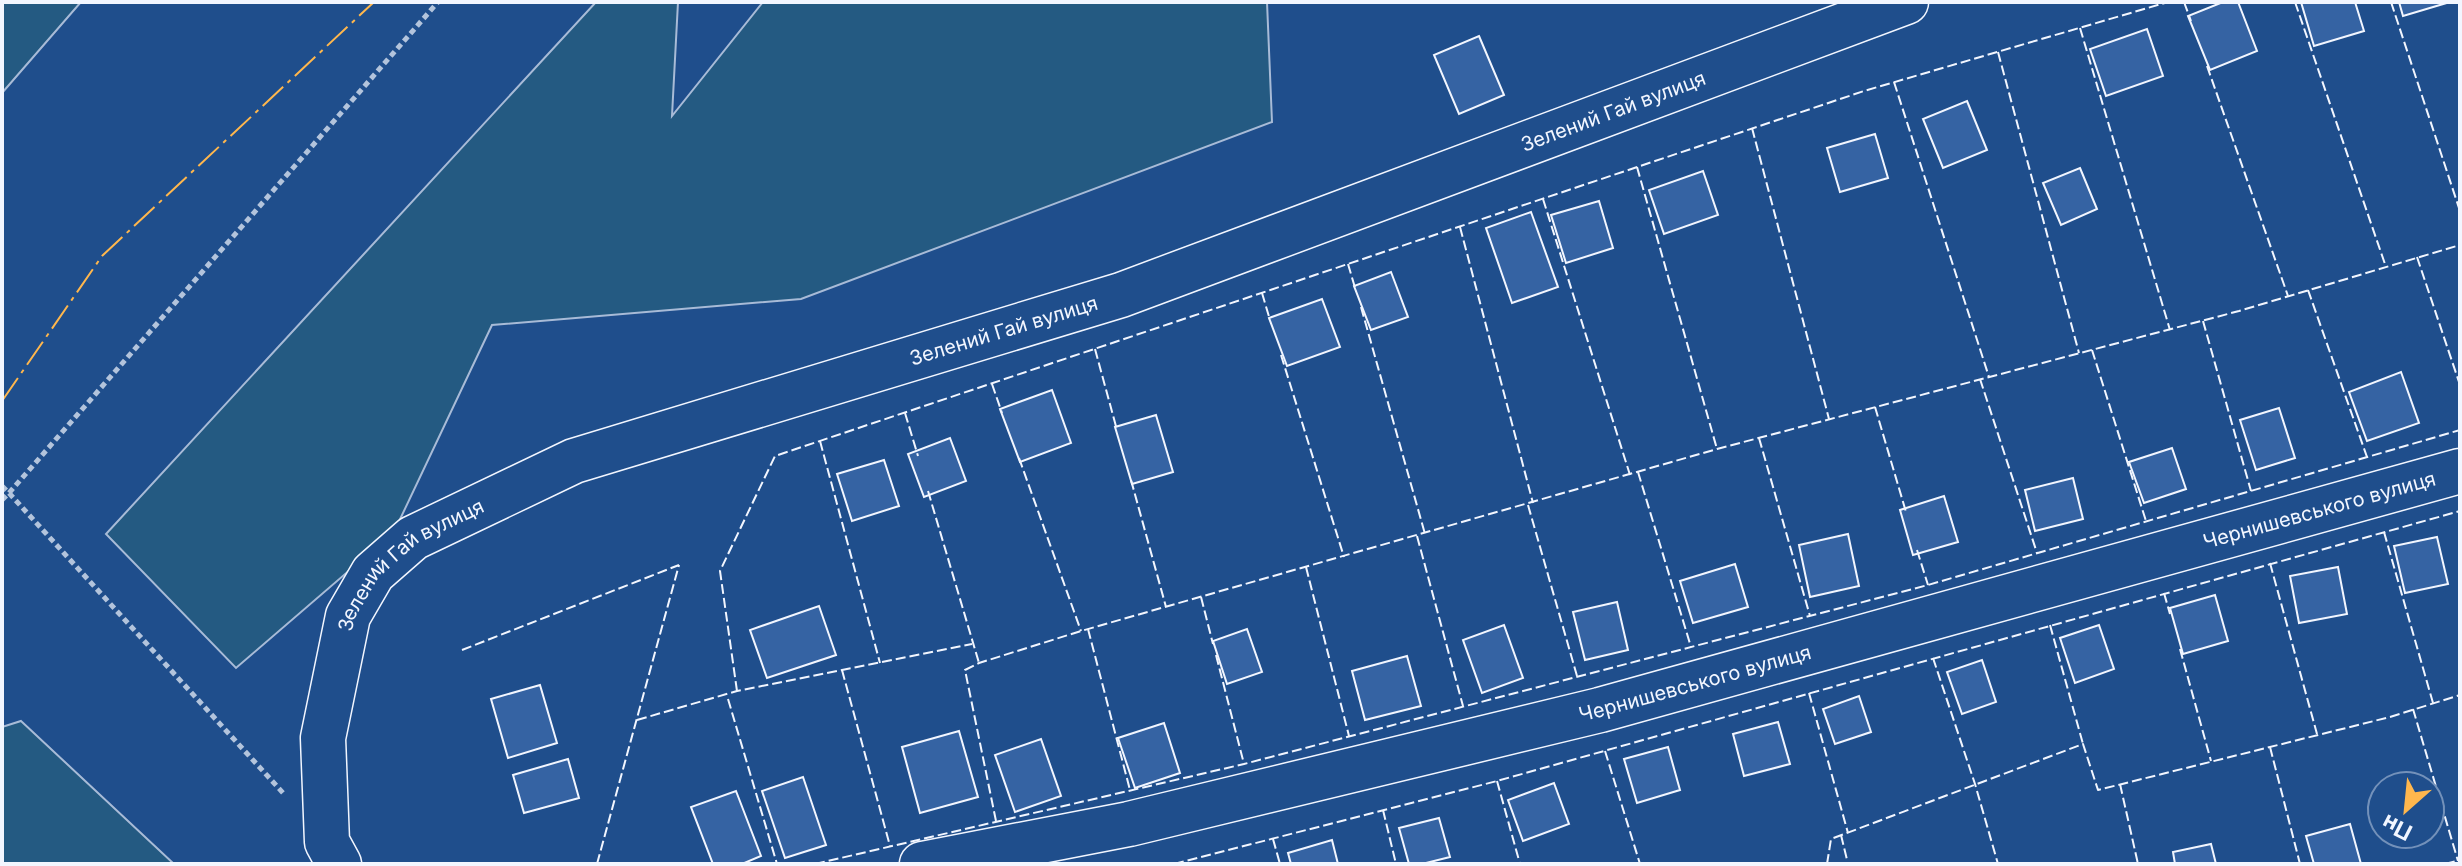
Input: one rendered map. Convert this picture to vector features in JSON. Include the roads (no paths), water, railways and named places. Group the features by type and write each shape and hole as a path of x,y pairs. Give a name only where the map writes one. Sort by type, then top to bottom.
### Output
{"street":[{"name":"Зелений Гай вулиця","path":"333,853 323,738 348,616 373,573 413,538 574,461 1121,295 1906,2"},
{"name":"Чернишевського вулиця","path":"922,864 1129,824 1600,710 2460,471"}]}
